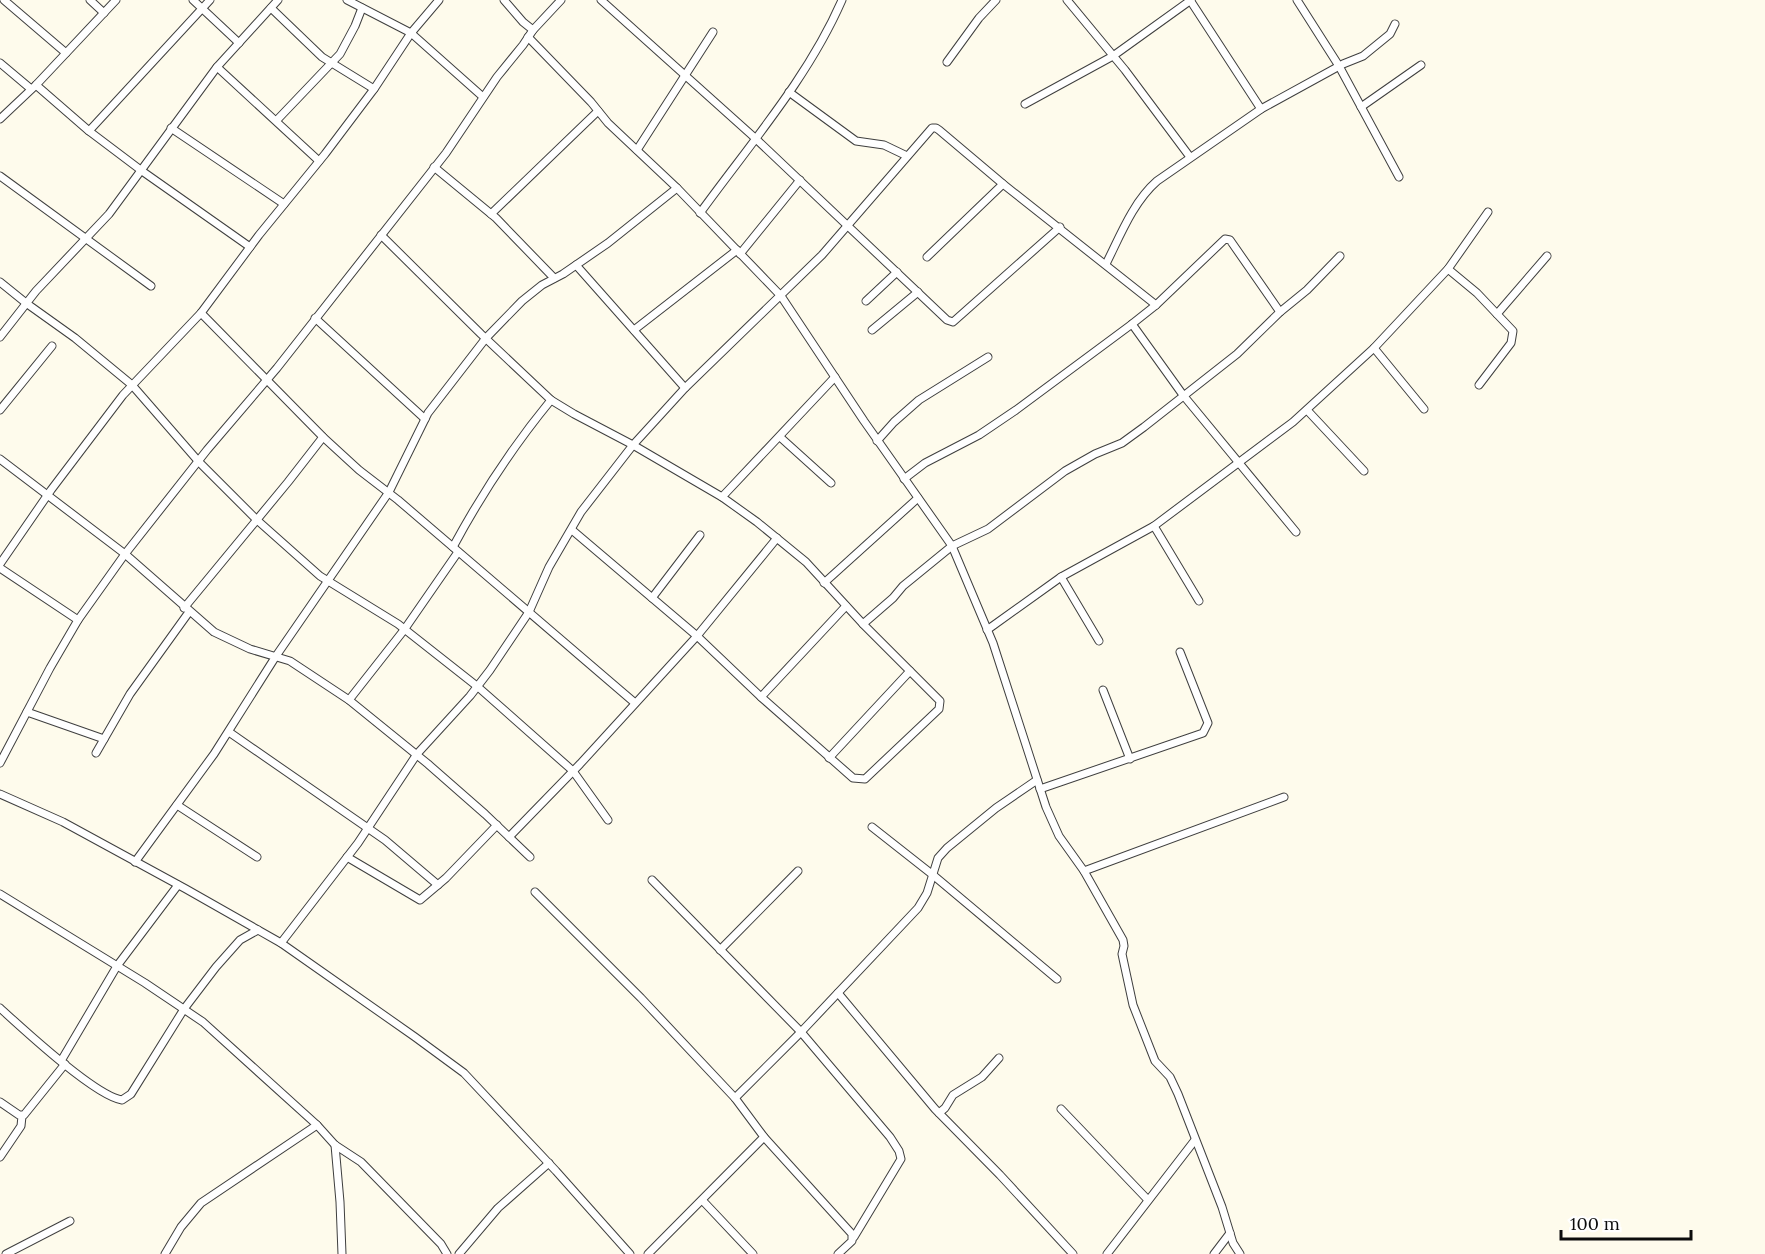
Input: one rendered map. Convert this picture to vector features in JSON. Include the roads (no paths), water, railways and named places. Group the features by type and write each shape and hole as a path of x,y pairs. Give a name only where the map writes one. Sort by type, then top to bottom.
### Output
{"street":[{"path":"4,0 66,53"},
{"path":"90,0 104,13"},
{"path":"0,119 34,87 116,0"},
{"path":"193,0 239,44"},
{"path":"89,131 210,0"},
{"path":"0,337 26,303 109,214 217,67 278,0"},
{"path":"347,0 411,33 483,97"},
{"path":"78,620 0,566 47,495 132,385 201,313 374,89 411,33 437,0"},
{"path":"504,0 533,30"},
{"path":"0,763 78,620 125,554 435,167 533,30 561,0"},
{"path":"601,0 755,138 944,318 953,322 1060,227"},
{"path":"700,213 789,92 827,32 842,0"},
{"path":"947,62 979,18 996,0"},
{"path":"1067,0 1190,157"},
{"path":"1025,104 1113,56 1190,0 1261,109"},
{"path":"1297,0 1339,66 1399,177"},
{"path":"271,8 332,65 374,89"},
{"path":"277,120 332,65 355,26 362,8"},
{"path":"1106,264 1147,190 1190,157 1261,109 1339,66 1363,56 1390,34 1395,24"},
{"path":"637,150 713,32"},
{"path":"528,37 608,123 677,188 781,296 952,546 987,630 1013,702 1040,789 1059,836 1084,871 1123,940 1122,954 1133,1005 1155,1061 1170,1077 1178,1094 1240,1254"},
{"path":"0,63 142,171 250,247"},
{"path":"1361,107 1421,65"},
{"path":"217,67 319,161"},
{"path":"789,92 856,141 884,145 907,156"},
{"path":"491,214 598,111"},
{"path":"171,128 284,204"},
{"path":"281,943 348,857 417,754 478,687 529,612 549,567 581,512 633,445 685,388 822,255 932,128 936,128 1156,305"},
{"path":"435,167 491,214 554,278"},
{"path":"0,176 151,286"},
{"path":"634,330 739,252 800,180"},
{"path":"927,257 1003,184"},
{"path":"135,862 229,732 276,656 389,492 425,419 486,338 522,301 608,243 677,188"},
{"path":"987,630 1060,577 1154,526 1306,410 1374,348 1448,269 1488,212"},
{"path":"381,235 551,400 722,497 806,562 863,624 940,701 939,709 865,779 853,778 761,697 697,636 572,530"},
{"path":"904,479 925,463 979,435 1016,410 1132,324 1156,305 1227,239 1230,240 1280,312"},
{"path":"863,624 893,598 903,586 952,546 988,529 1065,471 1095,454 1122,443 1237,354 1280,312 1307,290 1340,256"},
{"path":"1497,314 1547,256"},
{"path":"576,265 685,388"},
{"path":"1448,269 1477,293 1513,331 1513,338 1479,385"},
{"path":"866,301 897,272"},
{"path":"0,282 75,338 132,385 199,462 257,520 320,576 404,630 478,687 573,771 608,820"},
{"path":"872,330 918,292"},
{"path":"201,313 323,437 359,470 389,492 635,703"},
{"path":"315,318 425,419"},
{"path":"1132,324 1183,395 1296,532"},
{"path":"0,410 52,346"},
{"path":"1374,348 1424,409"},
{"path":"878,441 894,422 919,400 988,357"},
{"path":"722,497 835,377"},
{"path":"349,700 404,630 455,549 469,517 525,432 551,400"},
{"path":"1306,410 1364,471"},
{"path":"96,753 130,693 187,610 323,437"},
{"path":"780,437 831,483"},
{"path":"0,459 125,554 187,610 225,639 290,662 349,700 417,754 530,857"},
{"path":"824,583 918,498"},
{"path":"1154,526 1199,601"},
{"path":"652,598 700,535"},
{"path":"509,837 697,636 777,538"},
{"path":"1060,577 1099,641"},
{"path":"761,697 846,606"},
{"path":"1040,789 1200,735 1208,727 1180,652"},
{"path":"829,758 910,671"},
{"path":"1103,690 1130,759"},
{"path":"27,712 104,739"},
{"path":"229,732 368,828 438,885"},
{"path":"735,1098 918,908 927,894 938,858 947,848 996,808 1037,780"},
{"path":"0,794 63,822 281,943 415,1036 464,1073 549,1163 630,1254"},
{"path":"1084,871 1284,797"},
{"path":"177,805 257,857"},
{"path":"348,857 418,900 438,885 497,825"},
{"path":"872,827 933,874 1057,979"},
{"path":"720,950 798,871"},
{"path":"652,880 801,1032 890,1137 901,1156 854,1237 838,1254"},
{"path":"0,1157 18,1133 22,1116 63,1062 117,966 178,885"},
{"path":"535,892 735,1098 764,1137 854,1237"},
{"path":"0,894 203,1022 317,1125 335,1145 362,1162 441,1244 447,1254"},
{"path":"0,1008 63,1062 109,1095 117,1099 127,1098 184,1009 240,940 258,930"},
{"path":"838,993 939,1113 1073,1254"},
{"path":"939,1113 953,1095 982,1077 999,1058"},
{"path":"0,1102 22,1116"},
{"path":"1061,1109 1148,1200"},
{"path":"165,1254 181,1227 201,1203 317,1125"},
{"path":"648,1254 764,1137"},
{"path":"1107,1254 1195,1140"},
{"path":"335,1145 340,1202 341,1254"},
{"path":"459,1254 498,1208 549,1163"},
{"path":"703,1201 753,1254"},
{"path":"6,1254 70,1221"},
{"path":"1214,1254 1230,1233"}]}
